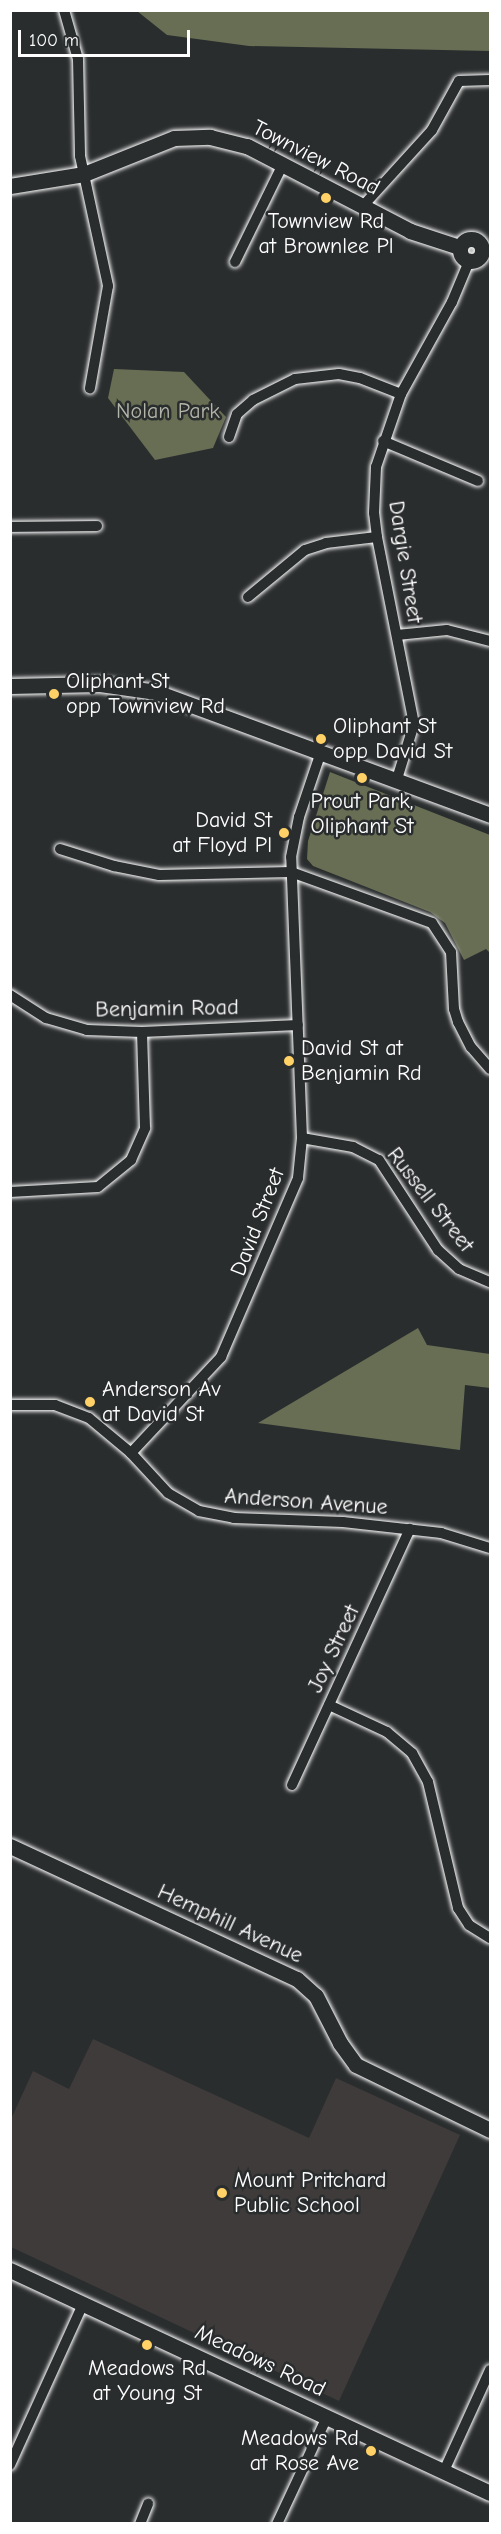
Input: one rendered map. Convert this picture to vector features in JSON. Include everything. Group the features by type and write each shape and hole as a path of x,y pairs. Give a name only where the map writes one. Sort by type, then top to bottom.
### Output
{"street":[{"path":"64,10 78,59 84,174 108,286 90,388"},
{"path":"362,207 436,123 459,81 490,80"},
{"name":"Townview Road","path":"10,186 84,174 157,143 195,136 227,139 283,164 410,231 476,252"},
{"path":"236,262 283,164"},
{"name":"Dargie Street","path":"397,780 414,724 377,537 374,492 383,441 401,394 452,302 476,252"},
{"path":"229,436 237,414 253,400 295,379 339,375 360,378 401,394"},
{"path":"383,441 478,481"},
{"path":"10,527 97,526"},
{"path":"248,597 305,550 326,543 377,537"},
{"path":"397,635 447,630 490,641"},
{"path":"10,686 100,684 148,690 490,815"},
{"name":"David Street","path":"131,1453 201,1382 229,1343 292,1197 300,1167 302,1138 291,872 296,829 321,752"},
{"path":"60,849 114,866 159,874 291,872 432,923 451,952 458,1022 471,1047 490,1069"},
{"name":"Benjamin Road","path":"10,995 65,1025 142,1032 298,1024"},
{"path":"10,1192 98,1187 131,1160 145,1128 142,1032"},
{"name":"Russell Street","path":"302,1138 353,1147 379,1160 438,1250 459,1269 490,1282"},
{"name":"Anderson Avenue","path":"10,1405 46,1405 73,1410 105,1429 168,1493 216,1516 410,1529 441,1533 490,1548"},
{"name":"Joy Street","path":"292,1785 410,1529"},
{"path":"329,1706 387,1732 412,1753 428,1782 458,1908 469,1925 490,1938"},
{"name":"Hemphill Avenue","path":"10,1846 297,1979 316,1996 340,2043 356,2065 490,2130"},
{"name":"Meadows Road","path":"10,2270 490,2493"},
{"path":"10,2465 16,2440 83,2304"},
{"path":"444,2471 490,2370"},
{"path":"277,2523 327,2417"},
{"path":"140,2523 148,2504"}],"shaded area":[{"name":"Mount Pritchard Public School","path":"93,2039 309,2138 336,2078 460,2135 339,2401 11,2247 11,2119 33,2071 69,2089"}],"green space":[{"path":"137,11 490,11 490,51 249,46 167,35"},
{"name":"Nolan Park","path":"114,369 184,372 226,417 213,448 155,460 108,398"},
{"path":"330,772 490,835 490,953 486,949 464,960 445,923 430,912 313,866 307,859 308,841"},
{"path":"418,1328 427,1345 490,1354 490,1388 465,1385 460,1450 258,1423"}],"place":[{"name":"Townview Rd at Brownlee Pl","path":"326,198"},
{"name":"Oliphant St opp Townview Rd","path":"54,694"},
{"name":"Oliphant St opp David St","path":"321,739"},
{"name":"Prout Park, Oliphant St","path":"362,778"},
{"name":"David St at Floyd Pl","path":"284,833"},
{"name":"David St at Benjamin Rd","path":"289,1061"},
{"name":"Anderson Av at David St","path":"90,1402"},
{"name":"Mount Pritchard Public School","path":"222,2193"},
{"name":"Meadows Rd at Young St","path":"147,2345"},
{"name":"Meadows Rd at Rose Ave","path":"371,2451"}]}
